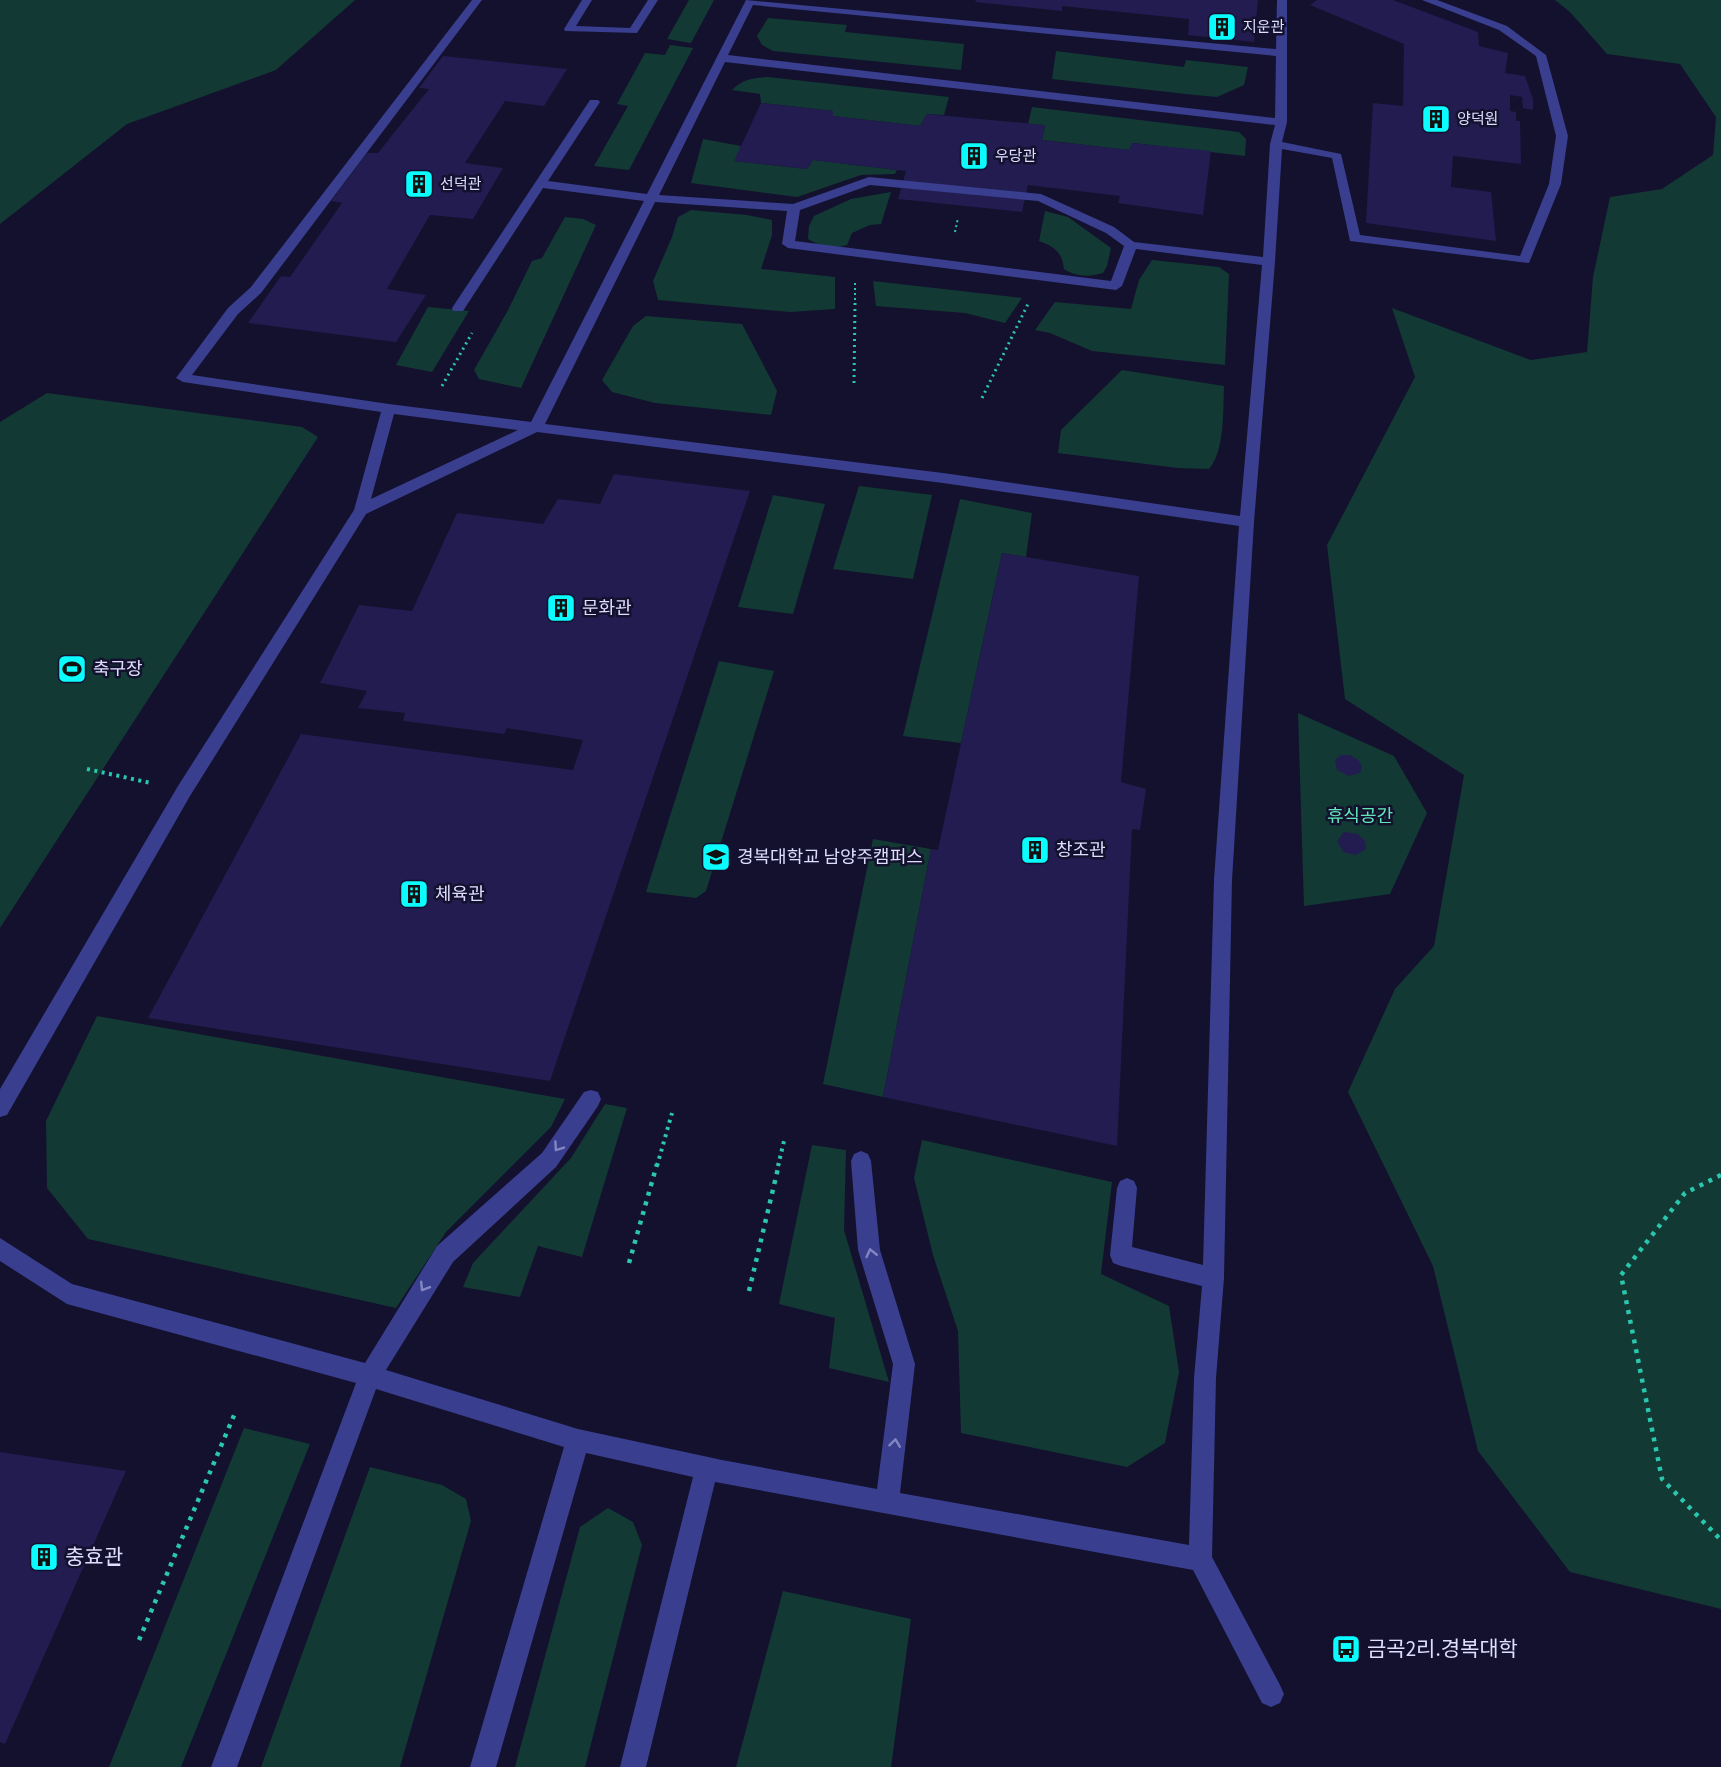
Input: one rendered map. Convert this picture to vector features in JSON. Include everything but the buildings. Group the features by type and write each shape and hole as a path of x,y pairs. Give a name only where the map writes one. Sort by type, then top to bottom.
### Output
{"lane":[{"path":"477,0 256,290 233,312 183,378 389,409 932,477 1246,522"},
{"path":"587,0 569,28 633,32 653,0"},
{"path":"1270,1694 1200,1559 1205,1378 1213,1278 1223,880 1246,522 1269,262 1276,144 1281,122 1282,0"},
{"path":"1276,144 1337,156 1354,238 1525,260 1556,184 1562,136 1541,55 1503,28 1427,0"},
{"path":"362,510 536,427 751,1 1281,53"},
{"path":"722,58 1281,122"},
{"path":"458,308 594,102"},
{"path":"540,184 652,198 794,208 869,181 1041,198 1110,230 1131,245 1269,262"},
{"path":"794,208 788,244 1116,286 1131,245"},
{"path":"0,1108 184,790 362,510 389,409"},
{"path":"224,1767 370,1376 445,1254 549,1160 591,1099"},
{"path":"861,1161 869,1250 904,1364 887,1501"},
{"path":"1127,1188 1121,1255 1213,1278"},
{"path":"0,1249 67,1293 370,1376 578,1440 706,1468 1200,1559"},
{"path":"483,1767 578,1440"},
{"path":"633,1767 706,1468"}],"path":[{"path":"854,383 855,280"},
{"path":"982,398 1030,300"},
{"path":"426,414 481,317 458,308"},
{"path":"87,769 184,790"},
{"path":"629,1263 672,1113"},
{"path":"748,1291 785,1137"},
{"path":"1721,1175 1685,1193 1621,1275 1662,1479 1721,1540"},
{"path":"139,1640 235,1413"}],"green space":[{"path":"0,0 355,0 276,70 127,124 0,224"},
{"path":"689,0 714,0 691,43 667,39"},
{"path":"1555,0 1721,0 1721,1609 1570,1572 1478,1451 1433,1266 1348,1092 1395,989 1434,946 1464,775 1345,699 1327,545 1415,377 1392,308 1531,360 1587,352 1593,277 1610,197 1662,189 1713,155 1716,117 1680,64 1607,54 1570,12"},
{"path":"768,18 847,25 845,32 964,44 961,70 773,51 762,45 757,36"},
{"path":"670,45 693,48 629,170 594,166 628,106 617,104 645,53 665,55"},
{"path":"1056,51 1184,67 1186,60 1248,67 1244,85 1217,97 1052,79"},
{"path":"768,77 949,97 944,115 927,114 920,126 833,116 833,111 761,103 760,94 732,90 748,80"},
{"path":"1032,107 1239,132 1246,139 1245,156 1133,143 1129,150 1042,140 1045,126 1028,124"},
{"path":"703,139 741,146 735,161 807,169 813,160 897,170 895,174 861,175 797,197 691,183"},
{"path":"891,192 881,224 870,225 852,233 847,245 827,247 808,239 809,226 814,216 851,199"},
{"path":"691,210 747,215 772,220 772,235 761,269 835,277 835,309 790,312 658,300 653,281 678,217"},
{"path":"1045,211 1068,217 1111,248 1103,273 1083,276 1064,269 1062,258 1057,251 1039,241"},
{"path":"565,217 583,219 596,225 521,388 479,379 474,370 507,312 532,261 542,258"},
{"path":"1152,260 1219,267 1229,274 1225,365 1092,351 1050,333 1035,330 1055,302 1131,309 1139,280"},
{"path":"873,281 1022,298 1005,323 965,313 876,306"},
{"path":"428,307 469,311 432,372 396,365"},
{"path":"646,316 742,324 777,391 771,415 655,403 612,392 602,380 633,326"},
{"path":"1122,370 1224,386 1221,441 1209,469 1178,468 1058,453 1061,430"},
{"name":"축구장","path":"47,393 302,427 318,437 0,928 0,422"},
{"path":"859,486 932,495 913,579 833,569"},
{"path":"773,495 825,504 793,614 738,607"},
{"path":"960,499 1032,513 1026,557 1002,553 961,743 903,736"},
{"path":"719,661 774,671 706,891 696,898 646,892"},
{"name":"휴식공간","path":"1298,713 1394,756 1427,813 1390,894 1304,906"},
{"path":"873,839 931,849 883,1097 823,1084"},
{"path":"97,1016 565,1099 551,1127 446,1232 396,1308 88,1239 47,1188 46,1121"},
{"path":"605,1104 627,1108 582,1257 538,1246 520,1297 463,1287 473,1263 571,1158"},
{"path":"922,1140 1112,1182 1101,1274 1169,1306 1179,1372 1165,1443 1127,1467 961,1433 958,1331 933,1255 914,1178"},
{"path":"812,1145 846,1150 844,1230 889,1382 829,1368 835,1318 779,1304"},
{"path":"244,1428 310,1444 181,1767 109,1767"},
{"path":"370,1467 442,1485 466,1499 471,1521 400,1767 261,1767"},
{"path":"608,1508 633,1522 642,1545 585,1767 515,1767 580,1527"},
{"path":"783,1591 911,1619 891,1767 736,1767"}],"place":[{"name":"지운관","path":"1222,27"},
{"name":"양덕원","path":"1436,119"},
{"name":"우당관","path":"974,156"},
{"name":"선덕관","path":"419,184"},
{"name":"문화관","path":"561,608"},
{"name":"축구장","path":"72,669"},
{"name":"창조관","path":"1035,850"},
{"name":"경복대학교 남양주캠퍼스","path":"716,857"},
{"name":"체육관","path":"414,894"},
{"name":"충효관","path":"44,1557"},
{"name":"금곡2리.경복대학","path":"1346,1649"}]}
